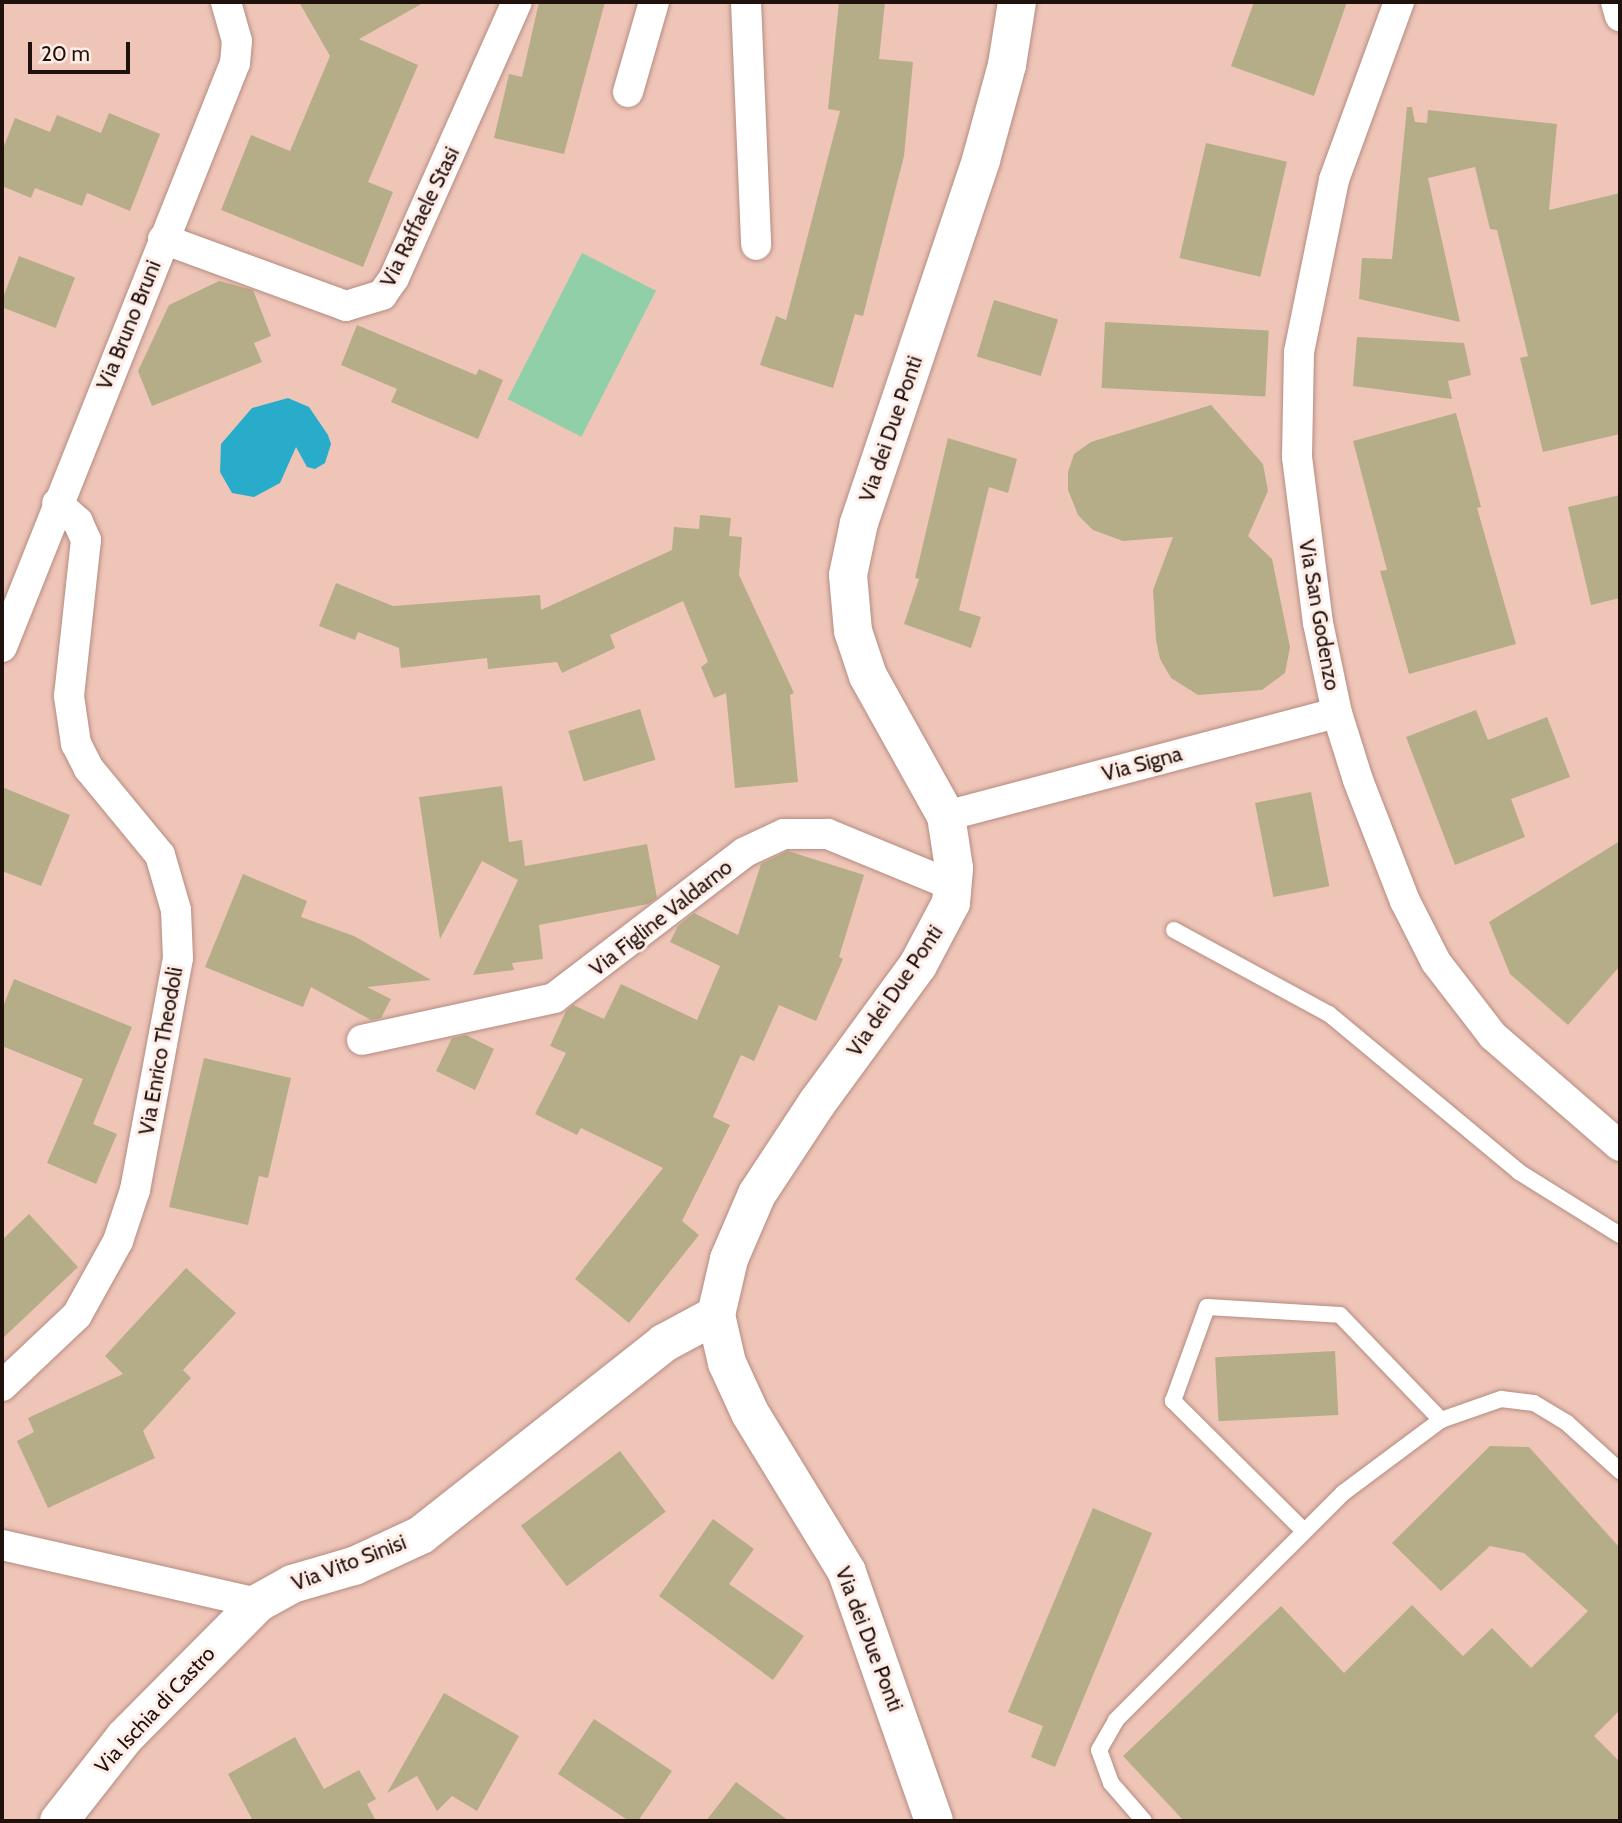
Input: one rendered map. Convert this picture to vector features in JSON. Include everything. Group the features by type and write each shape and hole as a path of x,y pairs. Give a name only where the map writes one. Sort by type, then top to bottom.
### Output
{"street":[{"name":"Via Bruno Bruni","path":"2,647 57,503 235,63 237,41 226,2"},
{"name":"Via Raffaele Stasi","path":"163,239 346,306 382,295 394,278 517,2"},
{"path":"628,92 654,2"},
{"path":"746,2 756,245"},
{"name":"Via dei Due Ponti","path":"934,1821 847,1572 750,1413 727,1363 716,1315 729,1259 757,1194 817,1103 918,965 943,922 954,886 946,816 864,664 849,609 848,575 859,523 981,160 1007,65 1017,2"},
{"name":"Via San Godenzo","path":"1399,2 1334,180 1297,369 1297,457 1308,562 1337,713 1400,890 1446,978 1511,1053 1620,1146"},
{"path":"1616,2 1620,16"},
{"name":"Via Enrico Theodoli","path":"2,1386 77,1315 118,1241 135,1190 178,958 176,910 160,855 89,769 76,744 69,696 86,540 78,522 57,503"},
{"name":"Via Signa","path":"946,816 1337,713"},
{"name":"Via Figline Valdarno","path":"362,1040 554,998 746,852 784,834 828,834 954,886"},
{"name":"Via Vito Sinisi","path":"258,1603 292,1584 354,1566 421,1535 664,1343 716,1315"},
{"path":"2,1545 258,1603"},
{"name":"Via Ischia di Castro","path":"59,1821 124,1738 258,1603"}],"lane":[{"path":"1174,930 1329,1014 1519,1172 1620,1236"},
{"path":"1304,1531 1173,1401 1207,1307 1340,1315 1441,1420"},
{"path":"1144,1821 1111,1783 1099,1750 1115,1720 1343,1493 1441,1420 1502,1399 1534,1402 1567,1423 1620,1471"}],"green space":[{"path":"582,253 656,291 581,437 508,399"}],"water":[{"path":"288,398 309,407 328,435 331,444 325,463 315,469 307,467 296,447 280,483 254,497 232,493 220,472 221,444 252,408"}],"building":[{"path":"299,2 425,2 359,39 418,65 368,182 393,192 363,267 221,210 251,135 290,151 330,56"},
{"path":"539,2 605,2 564,154 494,138 509,74 522,77"},
{"path":"839,2 885,2 879,59 913,62 904,156 863,316 855,314 833,388 760,365 776,316 786,320 840,111 828,109"},
{"path":"1254,2 1347,2 1314,96 1231,66"},
{"path":"1407,107 1412,107 1415,122 1427,123 1428,110 1557,124 1549,210 1620,193 1620,434 1543,452 1520,358 1528,356 1497,230 1490,229 1475,167 1428,178 1460,322 1359,299 1362,258 1392,259"},
{"path":"109,113 160,134 130,211 87,193 82,206 35,188 31,198 2,186 2,151 15,118 50,132 57,115 101,133"},
{"path":"1206,143 1287,162 1260,277 1179,258"},
{"path":"19,256 75,278 56,328 2,307 2,300"},
{"path":"219,281 253,290 271,336 254,343 262,362 152,406 138,371 169,305"},
{"path":"994,300 1058,320 1041,376 977,356"},
{"path":"1105,322 1269,331 1265,396 1102,388"},
{"path":"357,325 476,375 479,369 503,380 478,439 391,402 397,389 341,365"},
{"path":"1357,337 1464,343 1471,375 1448,381 1452,399 1353,386"},
{"path":"1211,405 1263,464 1268,491 1248,536 1272,559 1290,647 1285,673 1262,690 1198,695 1171,678 1160,659 1156,640 1153,590 1173,537 1123,541 1093,530 1078,515 1068,490 1068,472 1074,454 1091,442"},
{"path":"1456,413 1481,507 1477,508 1516,644 1409,674 1380,571 1387,570 1353,441"},
{"path":"948,438 1017,459 1008,493 989,487 959,610 981,617 971,648 904,624 919,579 915,578"},
{"path":"1620,495 1620,598 1591,605 1568,507"},
{"path":"700,515 731,518 729,536 742,537 739,575 794,693 790,695 798,782 735,788 726,693 714,698 701,667 708,662 683,601 610,635 615,648 562,673 557,662 488,669 487,658 401,668 399,648 358,632 355,640 319,626 336,583 393,606 540,595 541,610 672,550 674,527 699,529"},
{"path":"640,709 655,760 584,782 568,731"},
{"path":"1476,710 1488,740 1547,717 1570,777 1511,799 1525,837 1455,865 1406,737"},
{"path":"502,786 509,842 522,840 525,866 647,844 657,898 648,904 539,925 543,959 512,963 514,970 473,975 518,880 482,861 440,939 419,797"},
{"path":"2,787 70,815 41,886 2,871"},
{"path":"1311,792 1329,886 1273,897 1255,803"},
{"path":"1620,841 1620,966 1568,1025 1510,974 1489,922"},
{"path":"788,851 864,875 839,957 843,959 816,1021 779,1005 754,1061 741,1055 713,1117 730,1125 682,1221 699,1235 629,1323 575,1279 663,1168 581,1128 577,1135 535,1114 566,1053 550,1046 566,1011 573,1005 604,1019 621,984 697,1020 720,966 670,942 678,926 694,913 738,935 761,864"},
{"path":"243,874 307,901 301,917 354,936 431,980 367,987 391,999 381,1018 371,1020 311,987 303,1007 205,967"},
{"path":"14,979 132,1027 93,1124 117,1134 96,1184 47,1163 83,1079 2,1046 2,1009"},
{"path":"466,1035 494,1049 475,1090 436,1071 452,1038"},
{"path":"204,1058 291,1078 268,1178 259,1176 248,1225 169,1207"},
{"path":"29,1214 78,1267 2,1339 2,1240"},
{"path":"186,1268 236,1313 183,1370 191,1378 143,1431 155,1458 48,1508 17,1441 34,1432 28,1418 123,1374 105,1356"},
{"path":"1335,1351 1338,1415 1219,1421 1215,1357"},
{"path":"1490,1446 1529,1447 1620,1548 1620,1710 1594,1736 1620,1762 1620,1821 1184,1821 1123,1756 1281,1606 1344,1673 1412,1605 1463,1656 1492,1628 1531,1668 1588,1611 1524,1553 1490,1546 1441,1591 1392,1543"},
{"path":"620,1451 666,1512 567,1586 521,1526"},
{"path":"1093,1508 1152,1533 1055,1767 1031,1757 1043,1726 1008,1712"},
{"path":"713,1519 754,1549 729,1584 804,1636 773,1680 659,1596"},
{"path":"444,1693 519,1736 477,1811 452,1796 437,1811 417,1776 387,1793"},
{"path":"594,1719 672,1771 638,1821 629,1821 558,1774"},
{"path":"295,1737 324,1789 359,1770 376,1799 367,1804 376,1821 253,1821 228,1774"},
{"path":"736,1782 789,1821 706,1821"}]}
